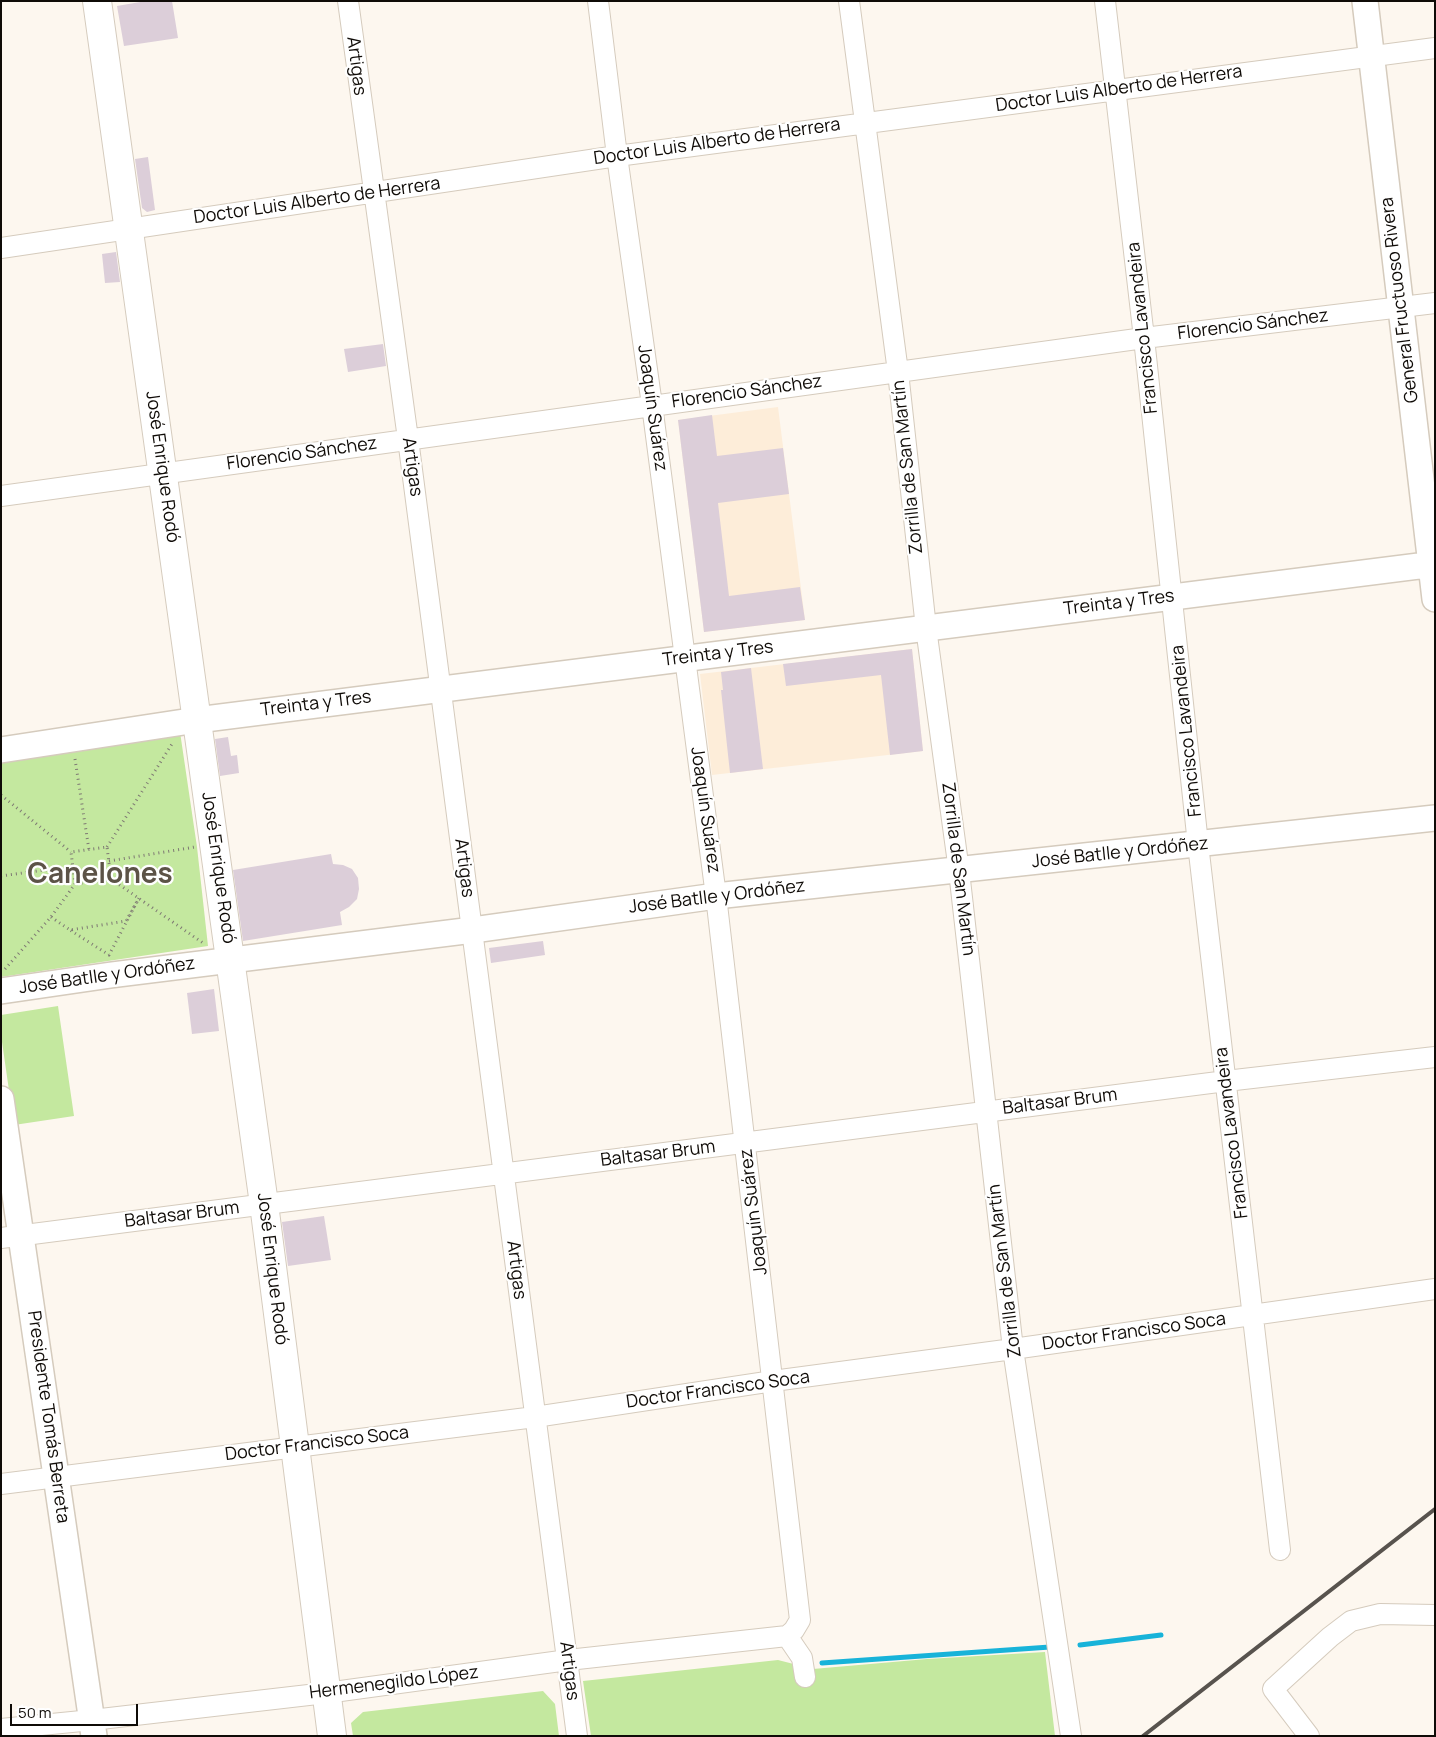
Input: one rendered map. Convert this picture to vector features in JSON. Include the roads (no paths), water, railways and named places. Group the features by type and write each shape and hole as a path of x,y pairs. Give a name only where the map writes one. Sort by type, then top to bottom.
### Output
{"highway":[{"name":"José Enrique Rodó","path":"97,1 197,720 219,953 264,1204 332,1736"}],"street":[{"name":"Artigas","path":"348,1 441,688 577,1736"},
{"name":"Joaquín Suárez","path":"598,1 616,156 652,405 746,1143 800,1620 794,1630 787,1636"},
{"name":"Zorrilla de San Martín","path":"849,1 898,372 926,628 959,871 1014,1350 1071,1736"},
{"name":"Francisco Lavandeira","path":"1105,1 1144,338 1198,844 1280,1550"},
{"name":"General Fructuoso Rivera","path":"1366,1 1435,600"},
{"name":"Doctor Luis Alberto de Herrera","path":"1,248 616,156 1435,48"},
{"name":"Florencio Sánchez","path":"1,496 408,438 1144,338 1435,303"},
{"name":"Treinta y Tres","path":"1,750 197,720 441,688 685,659 1432,564"},
{"name":"José Batlle y Ordóñez","path":"1,991 111,975 219,953 472,930 716,896 1435,818"},
{"name":"Baltasar Brum","path":"11,1237 1226,1081 1435,1057"},
{"name":"Presidente Tomás Berreta","path":"1,1099 11,1237 57,1477 93,1728"},
{"name":"Doctor Francisco Soca","path":"1,1484 535,1417 773,1381 1014,1350 1435,1289"},
{"path":"1309,1736 1273,1689 1330,1637 1351,1621 1380,1614 1435,1615"},
{"name":"Hermenegildo López","path":"1,1729 93,1728 326,1693 568,1660 787,1636"},
{"path":"787,1636 802,1658 805,1677"}],"waterway":[{"path":"1080,1645 1161,1635"},
{"path":"822,1663 1050,1647"}],"railway":[{"path":"1143,1736 1435,1509"}],"district":[{"name":"Canelones","path":"100,875"}]}
